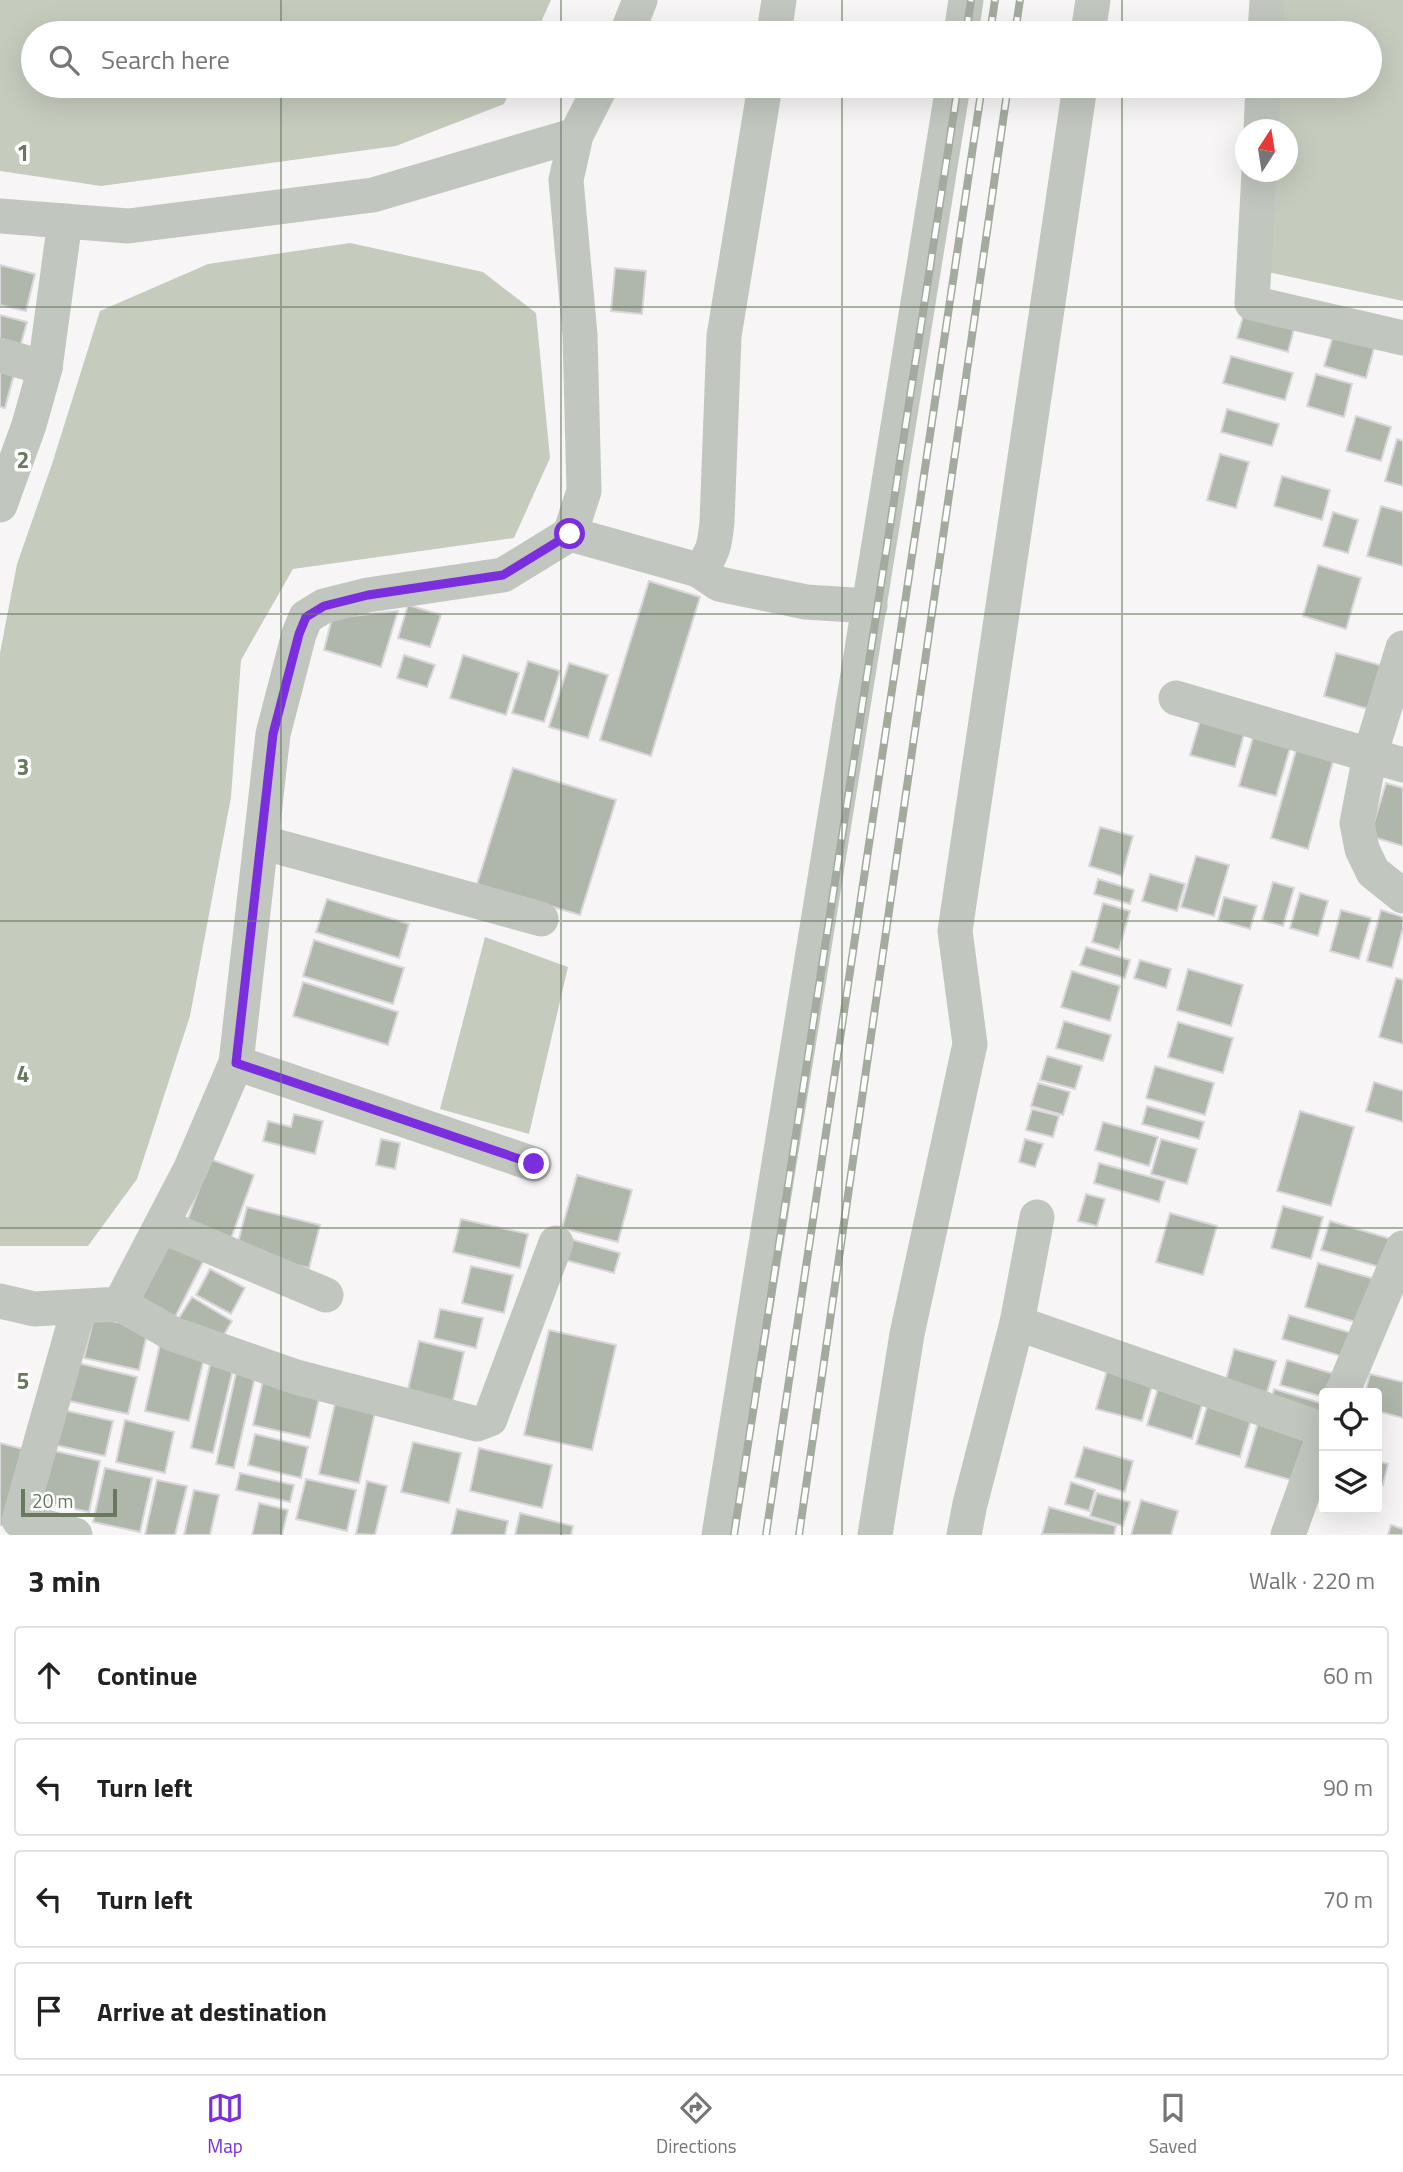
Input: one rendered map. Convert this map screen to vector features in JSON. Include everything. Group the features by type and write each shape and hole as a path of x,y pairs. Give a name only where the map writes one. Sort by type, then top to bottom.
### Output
{"street":[{"path":"632,21 640,0"},
{"path":"776,21 779,0"},
{"path":"963,21 966,0"},
{"path":"1090,21 1093,0"},
{"path":"1266,21 1267,0"},
{"path":"120,1304 191,1168 236,1063 273,734 299,634 306,617 324,606 368,595 503,575 570,534 583,491 580,335 566,180 576,135 595,98"},
{"path":"698,570 709,559 715,547 724,336 763,98"},
{"path":"719,1535 951,98"},
{"path":"875,1535 907,1334 970,1044 955,931 1078,98"},
{"path":"1262,98 1262,119"},
{"path":"0,216 128,226 373,195 576,135"},
{"path":"1258,182 1252,303 1403,338"},
{"path":"1,500 29,425 45,368 65,221"},
{"path":"0,355 45,368"},
{"path":"570,534 698,570 719,584 806,602 870,606"},
{"path":"1403,648 1370,755 1357,822 1362,849 1373,872 1403,895"},
{"path":"1176,698 1403,765"},
{"path":"261,842 541,919"},
{"path":"236,1063 534,1164"},
{"path":"964,1535 1017,1323 1037,1217"},
{"path":"162,1226 326,1294"},
{"path":"0,1301 34,1309 120,1304 173,1334 296,1377 477,1424 490,1419 494,1410 556,1243"},
{"path":"1345,1388 1395,1289 1403,1248"},
{"path":"75,1535 17,1527 79,1307"},
{"path":"1017,1323 1319,1428"},
{"path":"1288,1535 1319,1449"}],"shaded area":[{"path":"0,0 551,0 541,21 21,21 21,98 507,98 504,104 396,146 101,186 0,171"},
{"path":"1282,0 1403,0 1403,301 1263,271 1269,182 1298,182 1298,119 1274,119 1275,98 1382,98 1382,21 1280,21"},
{"path":"350,243 483,272 536,313 550,458 514,538 293,569 241,660 231,797 190,1016 137,1179 88,1246 0,1246 0,653 17,564 100,311 208,264"},
{"path":"485,937 568,967 529,1134 440,1109"}],"building":[{"path":"0,265 35,274 26,311 0,305"},
{"path":"615,268 646,271 642,314 611,311"},
{"path":"1246,306 1296,321 1288,352 1237,338"},
{"path":"0,315 27,322 19,351 0,347"},
{"path":"1335,329 1376,341 1366,378 1324,366"},
{"path":"1231,356 1293,373 1285,400 1223,383"},
{"path":"0,370 14,374 5,408 0,407"},
{"path":"1316,374 1352,384 1344,417 1307,406"},
{"path":"1227,409 1279,424 1272,446 1221,432"},
{"path":"1356,416 1391,427 1381,461 1346,451"},
{"path":"1397,439 1403,441 1403,486 1385,481"},
{"path":"1220,454 1249,462 1236,508 1207,500"},
{"path":"1282,476 1330,490 1322,520 1274,506"},
{"path":"1381,506 1403,512 1403,566 1367,556"},
{"path":"1333,512 1358,520 1348,553 1323,546"},
{"path":"1318,565 1361,578 1346,629 1303,616"},
{"path":"649,581 700,597 651,756 600,740"},
{"path":"408,605 441,615 430,647 398,638"},
{"path":"398,611 381,667 324,650 332,618"},
{"path":"1336,653 1387,667 1375,711 1324,696"},
{"path":"404,655 435,665 427,687 397,678"},
{"path":"463,655 519,673 506,715 450,698"},
{"path":"528,661 560,671 544,722 512,713"},
{"path":"569,663 608,675 588,738 549,727"},
{"path":"1203,710 1247,723 1235,767 1190,755"},
{"path":"1256,727 1293,738 1276,796 1239,786"},
{"path":"1297,747 1334,758 1308,849 1271,838"},
{"path":"513,768 616,800 580,915 477,884"},
{"path":"1386,783 1403,788 1403,846 1370,836"},
{"path":"1100,827 1133,836 1122,876 1089,866"},
{"path":"1196,856 1229,865 1214,916 1181,907"},
{"path":"1150,874 1185,884 1177,911 1142,901"},
{"path":"1098,879 1134,890 1130,904 1094,894"},
{"path":"1273,882 1294,888 1283,926 1262,920"},
{"path":"1300,893 1328,901 1318,936 1290,928"},
{"path":"1224,897 1257,906 1250,929 1218,920"},
{"path":"327,899 409,924 399,958 316,932"},
{"path":"1103,903 1130,911 1119,950 1092,942"},
{"path":"1341,910 1371,918 1359,959 1330,951"},
{"path":"1381,910 1403,917 1403,928 1392,968 1367,961"},
{"path":"314,940 404,968 393,1004 303,976"},
{"path":"1086,947 1130,960 1125,978 1080,965"},
{"path":"1140,960 1171,969 1166,988 1134,978"},
{"path":"1188,969 1243,985 1231,1026 1177,1010"},
{"path":"1072,971 1120,986 1110,1021 1061,1007"},
{"path":"1396,978 1403,980 1403,1044 1379,1037"},
{"path":"303,982 398,1012 388,1045 293,1016"},
{"path":"1064,1021 1111,1035 1103,1061 1056,1048"},
{"path":"1178,1022 1233,1038 1223,1073 1168,1057"},
{"path":"1047,1056 1082,1066 1075,1089 1040,1080"},
{"path":"1155,1066 1214,1083 1205,1115 1146,1098"},
{"path":"1374,1082 1403,1091 1403,1122 1366,1111"},
{"path":"1038,1083 1070,1092 1063,1115 1031,1106"},
{"path":"1147,1106 1204,1122 1199,1139 1142,1124"},
{"path":"1032,1109 1059,1116 1053,1137 1026,1130"},
{"path":"1300,1111 1354,1127 1331,1206 1277,1191"},
{"path":"294,1114 323,1121 315,1154 263,1141 268,1121 291,1127"},
{"path":"1103,1122 1158,1137 1149,1166 1095,1150"},
{"path":"381,1139 400,1143 395,1169 376,1165"},
{"path":"1025,1139 1043,1144 1035,1167 1019,1162"},
{"path":"1161,1139 1197,1149 1187,1184 1151,1174"},
{"path":"210,1159 254,1175 229,1244 185,1227"},
{"path":"1099,1163 1165,1181 1159,1202 1094,1183"},
{"path":"577,1175 632,1190 618,1242 562,1228"},
{"path":"1086,1194 1105,1199 1097,1226 1078,1221"},
{"path":"1283,1206 1323,1217 1311,1259 1271,1248"},
{"path":"247,1207 320,1225 309,1268 236,1251"},
{"path":"1170,1213 1217,1226 1203,1275 1156,1262"},
{"path":"461,1219 528,1234 520,1268 453,1252"},
{"path":"1330,1221 1391,1239 1383,1268 1321,1250"},
{"path":"570,1239 620,1253 614,1273 565,1260"},
{"path":"169,1240 205,1258 172,1323 136,1305"},
{"path":"1318,1263 1375,1279 1362,1324 1305,1307"},
{"path":"471,1266 513,1275 504,1313 462,1303"},
{"path":"210,1269 245,1288 231,1314 196,1295"},
{"path":"192,1297 232,1321 218,1345 177,1321"},
{"path":"440,1309 483,1318 476,1348 434,1338"},
{"path":"1289,1315 1355,1334 1348,1358 1282,1339"},
{"path":"94,1317 148,1329 139,1370 84,1358"},
{"path":"549,1330 616,1345 592,1450 524,1435"},
{"path":"419,1341 464,1352 451,1409 406,1398"},
{"path":"160,1344 205,1354 189,1421 145,1411"},
{"path":"1234,1349 1276,1361 1264,1403 1223,1391"},
{"path":"211,1360 234,1365 213,1453 191,1448"},
{"path":"1287,1360 1338,1375 1334,1388 1319,1388 1319,1396 1280,1385"},
{"path":"78,1363 137,1377 128,1414 69,1401"},
{"path":"1108,1367 1154,1379 1142,1421 1096,1409"},
{"path":"237,1369 256,1373 234,1468 216,1464"},
{"path":"1370,1374 1403,1382 1403,1418 1382,1412 1382,1388 1366,1388"},
{"path":"264,1376 321,1390 310,1438 253,1425"},
{"path":"1159,1385 1204,1398 1192,1439 1147,1425"},
{"path":"1274,1389 1319,1402 1319,1412 1270,1405"},
{"path":"336,1399 376,1408 359,1483 319,1474"},
{"path":"1209,1400 1253,1413 1240,1457 1196,1444"},
{"path":"63,1410 113,1421 105,1456 55,1445"},
{"path":"1260,1416 1313,1431 1298,1482 1245,1467"},
{"path":"125,1420 174,1432 165,1473 116,1462"},
{"path":"255,1434 308,1447 301,1478 248,1465"},
{"path":"413,1442 461,1453 449,1503 401,1492"},
{"path":"0,1443 27,1450 8,1527 0,1525"},
{"path":"1084,1447 1133,1461 1125,1492 1075,1477"},
{"path":"479,1448 552,1465 542,1508 470,1491"},
{"path":"46,1449 100,1461 89,1512 34,1500"},
{"path":"1382,1462 1388,1464 1382,1485"},
{"path":"105,1468 152,1478 140,1532 93,1522"},
{"path":"240,1473 294,1485 290,1502 236,1490"},
{"path":"306,1479 356,1490 347,1531 296,1519"},
{"path":"157,1480 187,1486 175,1535 145,1535"},
{"path":"367,1481 387,1486 375,1535 356,1534"},
{"path":"1071,1482 1095,1490 1089,1511 1065,1504"},
{"path":"194,1490 219,1495 210,1535 184,1535"},
{"path":"1097,1493 1130,1502 1123,1526 1090,1516"},
{"path":"1141,1500 1178,1511 1171,1535 1131,1535"},
{"path":"259,1503 288,1510 282,1535 252,1535"},
{"path":"1049,1507 1116,1526 1114,1535 1042,1534"},
{"path":"457,1509 508,1521 505,1535 451,1535"},
{"path":"520,1513 573,1526 571,1535 515,1535"},
{"path":"1391,1525 1403,1529 1403,1535 1388,1535"}],"railway":[{"path":"968,21 971,0"},
{"path":"992,21 995,0"},
{"path":"1017,21 1020,0"},
{"path":"734,1535 956,98"},
{"path":"766,1535 980,98"},
{"path":"799,1535 1006,98"}],"route":[{"path":"534,1164 236,1063 273,734 299,634 306,617 324,606 368,595 503,575 570,534"}]}
